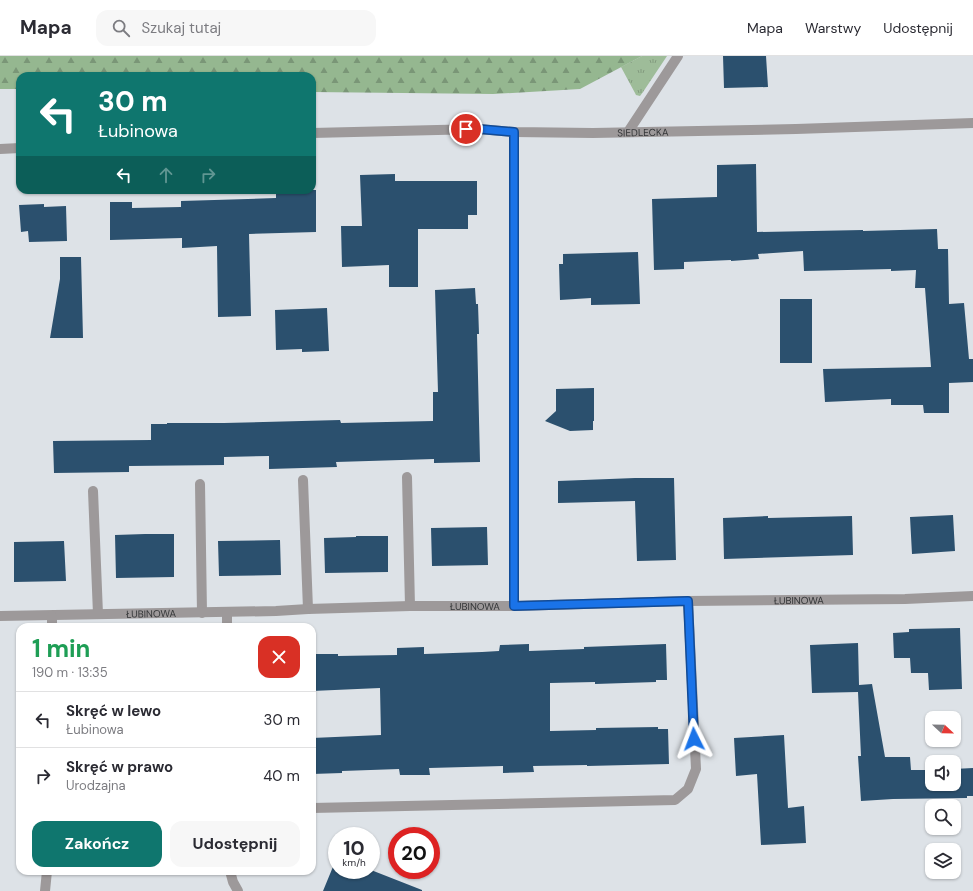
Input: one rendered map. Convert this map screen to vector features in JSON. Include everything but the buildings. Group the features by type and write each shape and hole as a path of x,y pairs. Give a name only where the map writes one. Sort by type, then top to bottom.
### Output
{"street":[{"path":"628,132 678,56"},
{"name":"SIEDLECKA","path":"316,133 479,129 514,132 628,132 796,129 973,123"},
{"path":"514,132 514,606"},
{"path":"0,149 16,148"},
{"path":"407,477 410,606"},
{"path":"304,480 308,609"},
{"path":"200,484 202,613"},
{"path":"93,491 98,614"},
{"name":"ŁUBINOWA","path":"0,616 202,613 410,606 514,606 688,601 905,599 973,596"},
{"path":"316,808 675,800 688,789 696,769 688,601"},
{"path":"227,612 227,623"},
{"path":"52,616 52,623"},
{"path":"45,891 47,875"},
{"path":"231,875 232,882 238,891"}],"green space":[{"path":"0,56 642,56 580,89 493,94 316,92 316,72 16,72 16,89 0,89"},
{"path":"642,56 667,56 640,96 636,95 621,67"}],"route":[{"path":"466,129 514,132 514,606 688,601 694,739"}]}
